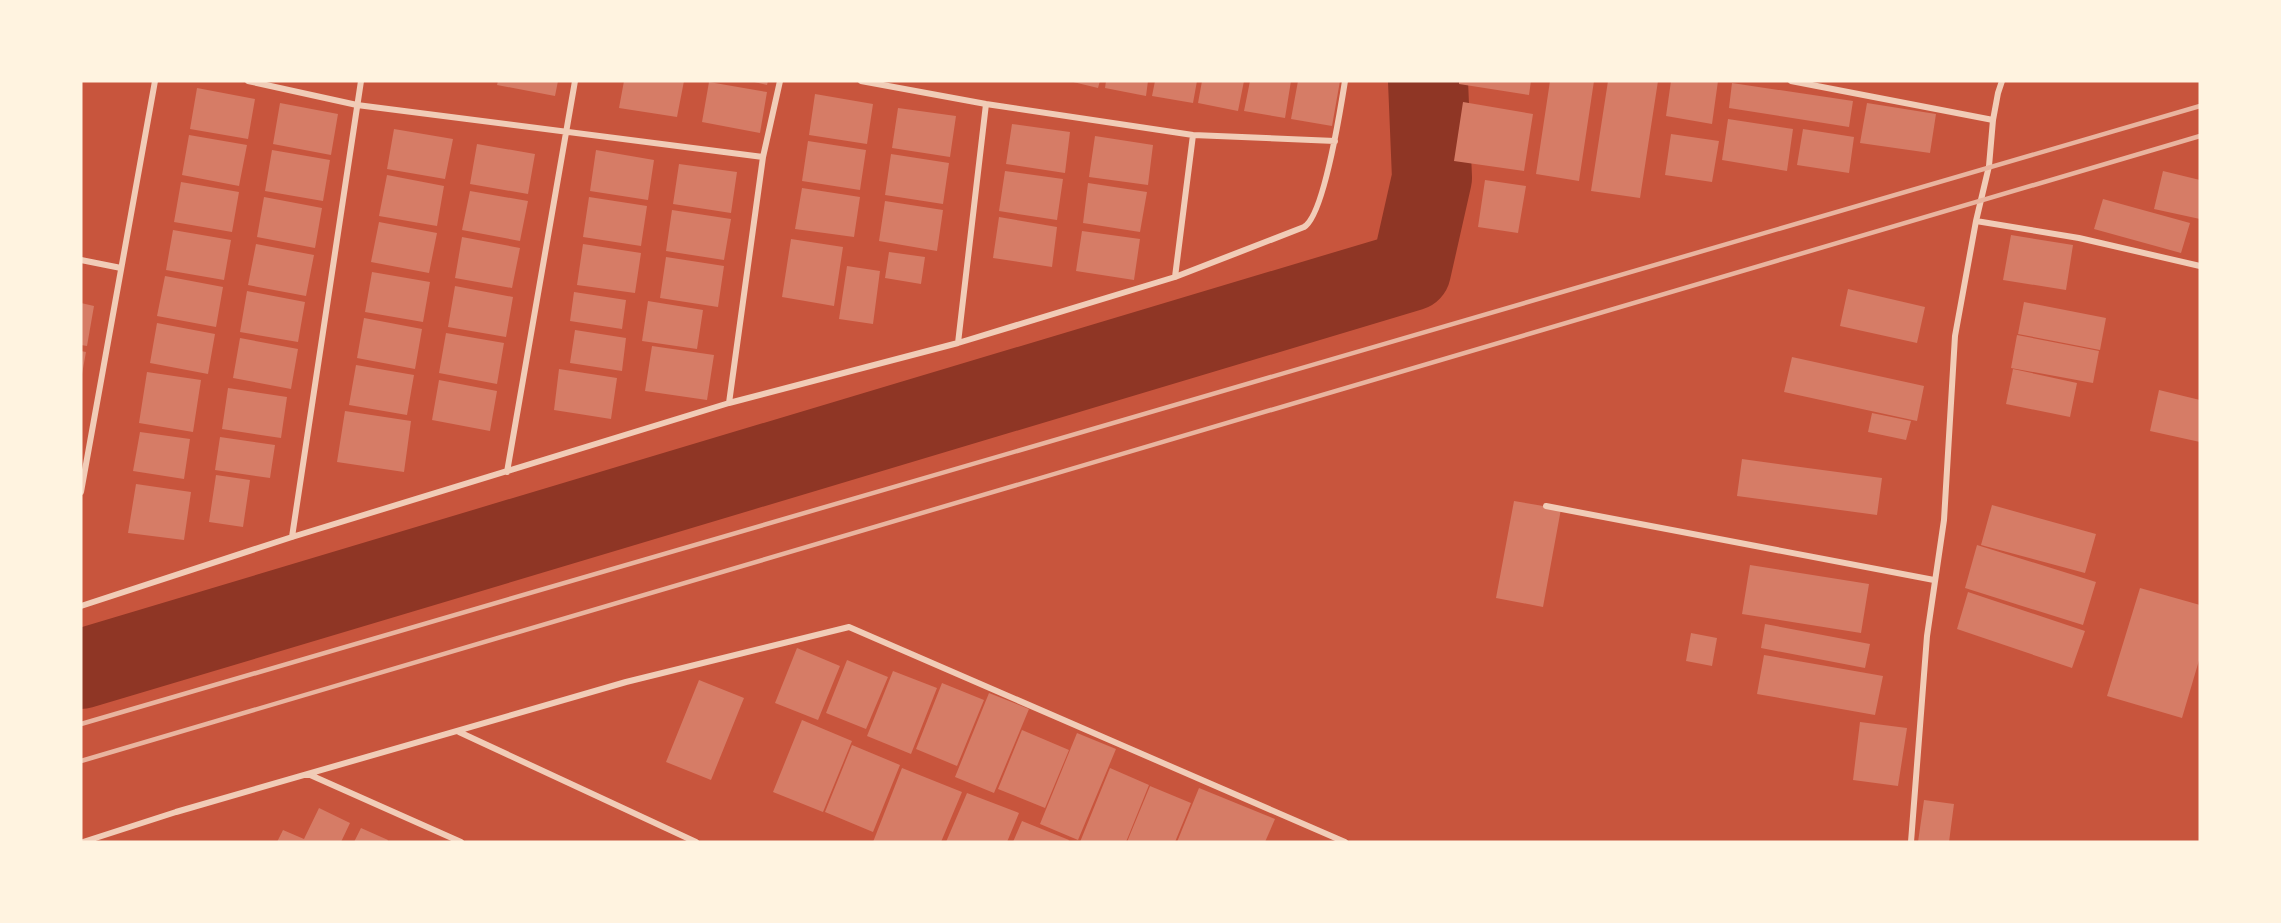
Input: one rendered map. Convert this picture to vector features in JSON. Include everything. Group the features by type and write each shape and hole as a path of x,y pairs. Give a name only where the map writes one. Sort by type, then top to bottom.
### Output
{"street":[{"path":"81,492 155,81"},
{"path":"248,81 357,105 763,157"},
{"path":"292,537 361,81"},
{"path":"507,472 575,81"},
{"path":"729,403 763,157 780,81"},
{"path":"861,81 986,104 1193,135 1335,141"},
{"path":"81,606 292,537 729,403 958,343 1175,277 1309,224 1316,211 1335,141 1345,81"},
{"path":"1791,81 1993,120"},
{"path":"1911,842 1920,699 1934,580 1944,520 1955,336 1976,221 1989,166 1993,120 2002,81"},
{"path":"958,343 986,104"},
{"path":"1175,277 1193,135"},
{"path":"1976,221 2079,238 2200,266"},
{"path":"81,260 121,268"},
{"path":"1546,506 1934,580"},
{"path":"83,842 176,812 626,682 849,627 1345,842"},
{"path":"458,731 696,842"},
{"path":"307,774 461,842"}],"building":[{"path":"498,81 558,81 555,96 497,85"},
{"path":"624,81 684,81 677,117 619,108"},
{"path":"750,81 768,81 767,85"},
{"path":"1069,81 1100,81 1098,88"},
{"path":"1106,81 1148,81 1146,96 1105,88"},
{"path":"1155,81 1197,81 1193,103 1152,96"},
{"path":"1202,81 1244,81 1238,111 1198,103"},
{"path":"1250,81 1291,81 1285,118 1244,111"},
{"path":"1298,81 1340,81 1332,126 1291,119"},
{"path":"1459,81 1531,81 1529,95 1459,84"},
{"path":"1550,81 1594,81 1579,181 1536,174"},
{"path":"1608,81 1658,81 1640,198 1591,191"},
{"path":"1671,81 1718,81 1712,124 1666,116"},
{"path":"709,82 767,92 760,133 702,122"},
{"path":"1732,83 1853,101 1849,127 1729,108"},
{"path":"197,88 255,99 248,139 190,129"},
{"path":"815,94 873,104 867,144 809,135"},
{"path":"1463,102 1533,114 1524,171 1454,161"},
{"path":"280,103 338,114 331,155 273,144"},
{"path":"1867,103 1936,114 1930,153 1860,143"},
{"path":"898,108 956,116 950,157 892,148"},
{"path":"1728,119 1793,129 1787,171 1722,160"},
{"path":"1012,124 1070,132 1065,173 1006,164"},
{"path":"394,129 453,139 445,179 387,169"},
{"path":"1803,129 1854,137 1849,173 1797,165"},
{"path":"1671,134 1719,141 1712,182 1665,175"},
{"path":"189,135 247,145 239,186 182,175"},
{"path":"1095,136 1153,145 1148,185 1089,177"},
{"path":"808,141 866,150 860,190 802,181"},
{"path":"477,144 535,154 528,194 470,184"},
{"path":"272,150 330,160 323,201 265,191"},
{"path":"596,150 654,160 648,200 590,191"},
{"path":"891,154 949,163 943,204 885,195"},
{"path":"679,164 737,172 731,213 673,204"},
{"path":"1005,171 1063,179 1057,220 999,211"},
{"path":"2163,171 2200,180 2200,219 2154,209"},
{"path":"387,175 444,186 437,226 379,216"},
{"path":"1485,180 1526,186 1518,233 1478,227"},
{"path":"181,182 239,192 232,232 174,222"},
{"path":"1088,183 1147,192 1140,232 1083,223"},
{"path":"802,188 860,197 854,237 795,229"},
{"path":"470,191 528,201 520,241 462,230"},
{"path":"264,197 322,208 315,248 257,237"},
{"path":"589,197 647,206 641,246 583,237"},
{"path":"2103,199 2190,223 2181,253 2094,229"},
{"path":"885,201 943,210 937,251 879,241"},
{"path":"672,210 731,219 724,260 666,251"},
{"path":"999,217 1057,227 1052,267 993,258"},
{"path":"379,222 437,233 429,273 371,262"},
{"path":"173,230 231,240 224,280 166,270"},
{"path":"1082,231 1140,239 1134,280 1076,271"},
{"path":"2011,235 2073,245 2066,290 2003,280"},
{"path":"462,237 520,248 512,288 455,278"},
{"path":"791,239 843,247 834,306 782,297"},
{"path":"256,244 314,255 306,296 248,285"},
{"path":"583,244 641,253 635,293 577,285"},
{"path":"889,252 925,257 921,284 885,278"},
{"path":"666,257 724,266 718,307 660,298"},
{"path":"847,266 880,271 873,324 839,319"},
{"path":"372,272 430,282 423,322 365,312"},
{"path":"165,276 223,287 216,327 157,316"},
{"path":"455,286 513,297 506,337 448,327"},
{"path":"1848,289 1925,307 1917,343 1840,326"},
{"path":"247,291 305,302 298,342 240,332"},
{"path":"574,292 626,300 622,329 570,321"},
{"path":"648,301 703,310 697,349 642,341"},
{"path":"2024,302 2106,318 2100,350 2018,334"},
{"path":"81,303 94,306 87,346 81,345"},
{"path":"364,318 422,329 415,369 357,358"},
{"path":"157,323 215,334 208,374 150,363"},
{"path":"575,330 626,338 622,371 570,363"},
{"path":"446,333 504,343 497,384 439,373"},
{"path":"2017,335 2099,351 2093,383 2011,368"},
{"path":"240,338 298,349 291,389 233,378"},
{"path":"652,346 714,355 707,400 645,391"},
{"path":"81,351 86,352 82,374 81,374"},
{"path":"1792,357 1924,386 1917,421 1784,392"},
{"path":"356,365 414,375 407,415 349,405"},
{"path":"559,369 617,378 611,419 554,410"},
{"path":"2013,369 2077,383 2070,417 2006,404"},
{"path":"147,372 201,380 193,432 139,423"},
{"path":"439,380 497,391 490,431 432,420"},
{"path":"228,388 287,397 281,438 222,429"},
{"path":"2159,390 2200,400 2200,442 2150,431"},
{"path":"345,411 411,421 404,472 337,462"},
{"path":"1872,413 1911,421 1906,440 1868,432"},
{"path":"140,432 190,439 184,479 133,471"},
{"path":"220,437 275,445 270,478 215,470"},
{"path":"1742,459 1882,478 1877,515 1737,496"},
{"path":"216,475 250,480 243,527 209,522"},
{"path":"136,484 191,492 184,540 128,533"},
{"path":"1514,501 1561,509 1543,607 1496,598"},
{"path":"1992,505 2096,534 2085,573 1981,545"},
{"path":"1977,545 2096,582 2083,625 1965,588"},
{"path":"1750,565 1869,584 1861,633 1742,614"},
{"path":"2140,588 2200,605 2200,657 2182,718 2107,696"},
{"path":"1968,592 2085,631 2072,668 1957,629"},
{"path":"1765,624 1870,644 1865,668 1761,648"},
{"path":"1691,633 1717,638 1712,666 1686,661"},
{"path":"797,648 840,666 818,720 775,703"},
{"path":"1764,655 1883,676 1875,715 1757,694"},
{"path":"847,660 888,677 866,729 826,713"},
{"path":"893,671 937,688 911,754 867,736"},
{"path":"699,680 744,698 711,780 666,762"},
{"path":"942,683 984,700 957,766 916,749"},
{"path":"989,693 1029,709 994,793 955,777"},
{"path":"802,720 852,741 823,812 773,792"},
{"path":"1860,722 1907,728 1898,786 1853,780"},
{"path":"1022,730 1069,750 1045,808 998,789"},
{"path":"1077,733 1116,749 1078,840 1040,824"},
{"path":"852,745 900,765 873,832 825,812"},
{"path":"902,768 962,792 941,842 873,842"},
{"path":"1110,768 1149,785 1126,842 1080,842"},
{"path":"1150,786 1191,803 1175,842 1127,842"},
{"path":"1199,788 1275,819 1265,842 1177,842"},
{"path":"967,793 1019,813 1007,842 946,842"},
{"path":"1924,800 1954,804 1949,842 1918,842"},
{"path":"319,808 350,823 341,842 277,842 283,830 304,839"},
{"path":"1022,821 1069,840 1068,842 1013,842"},
{"path":"361,828 388,840 387,842 354,842"}],"waterway":[{"path":"81,669 1411,271 1432,178 1428,81"}],"railway":[{"path":"81,724 2200,106"},
{"path":"81,761 2200,136"}]}
